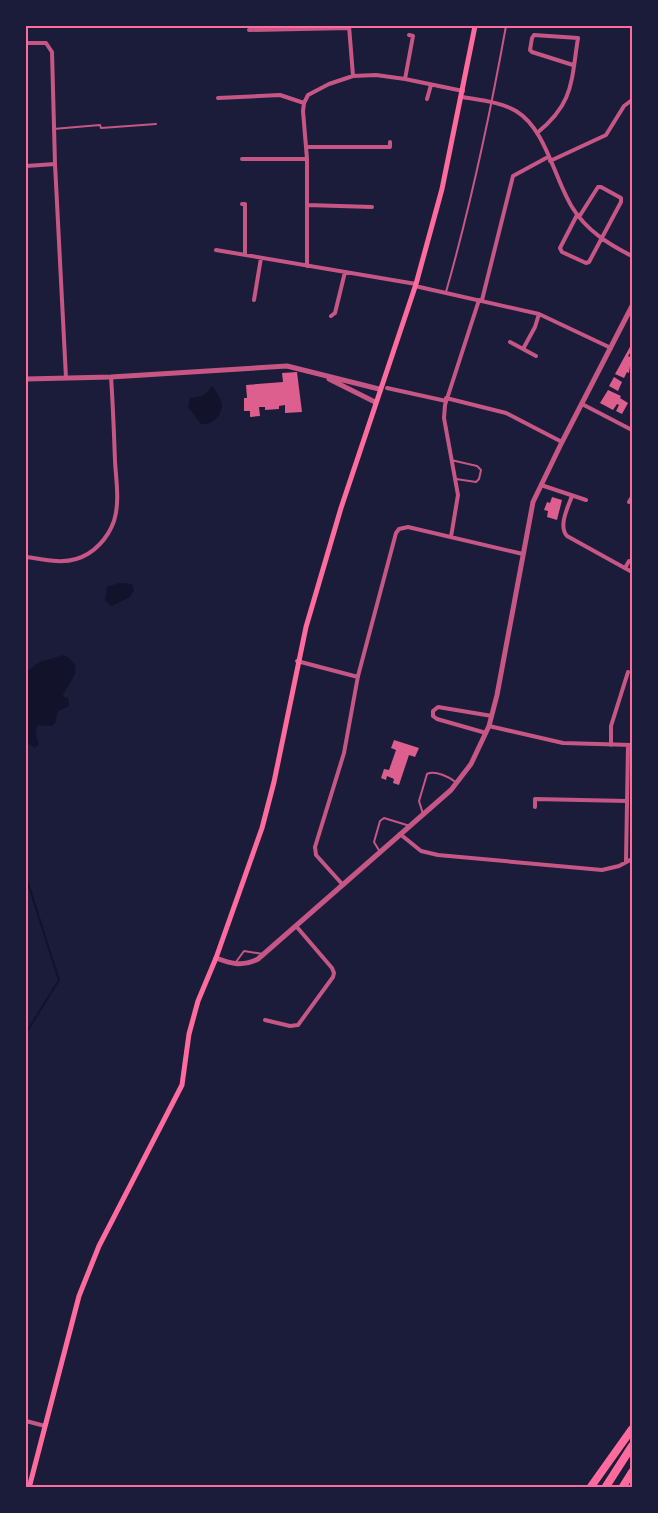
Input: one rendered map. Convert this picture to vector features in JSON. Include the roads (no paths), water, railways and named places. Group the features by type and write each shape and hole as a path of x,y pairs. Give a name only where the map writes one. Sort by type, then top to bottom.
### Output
{"highway":[{"path":"590,1488 633,1429"},
{"path":"605,1488 633,1446"},
{"path":"622,1488 633,1472"}],"main road":[{"path":"29,1488 79,1296 99,1246 178,1096 185,1076 189,1034 195,1009 247,874 274,782 297,661 336,524 415,285 442,189 475,26"}],"street":[{"path":"249,30 349,27 353,76"},
{"path":"405,79 413,36 409,35"},
{"path":"537,134 557,115 564,104 570,85 578,38 534,35 530,50 532,52 573,65"},
{"path":"26,42 46,43 52,52 53,129 66,378"},
{"path":"307,266 307,159 304,103 312,92 353,76 376,75 431,85 518,112 537,134 564,193 578,216 602,239 633,256"},
{"path":"427,99 431,85"},
{"path":"218,98 280,95 304,103"},
{"path":"451,537 457,506 455,479 444,418 446,399 503,224 512,179 518,172 606,135 624,106 633,100"},
{"path":"306,147 390,147 390,141"},
{"path":"242,159 307,159"},
{"path":"26,166 55,164"},
{"path":"598,187 619,195 621,202 589,262 586,263 562,252 561,245 578,216 598,187"},
{"path":"242,204 245,204 245,255"},
{"path":"307,205 372,207"},
{"path":"216,250 415,285 539,314 611,348"},
{"path":"254,300 261,258"},
{"path":"331,316 335,313 345,272"},
{"path":"216,958 235,964 251,963 264,954 410,826 457,783 471,765 487,733 492,716 529,520 540,484 633,306"},
{"path":"523,349 539,314"},
{"path":"510,342 536,356"},
{"path":"26,379 287,366 379,389"},
{"path":"322,375 375,402"},
{"path":"26,557 57,561 75,560 93,550 106,538 116,511 117,499 111,376"},
{"path":"387,388 506,413 562,442"},
{"path":"582,404 633,430"},
{"path":"540,484 586,500"},
{"path":"572,496 563,526 564,532 632,572"},
{"path":"629,502 633,496"},
{"path":"343,885 316,855 315,847 344,753 358,677 396,533 404,527 523,554"},
{"path":"591,549 594,543"},
{"path":"626,568 629,561"},
{"path":"297,661 358,677"},
{"path":"611,745 611,726 628,672"},
{"path":"487,733 437,718 433,716 433,711 438,706 492,716"},
{"path":"489,726 563,742 630,745 626,862"},
{"path":"535,807 535,799 627,801"},
{"path":"400,834 429,854 602,870 620,866 633,859"},
{"path":"265,1020 290,1026 298,1025 333,977 332,968 296,926"},
{"path":"26,1421 45,1426"}],"lane":[{"path":"446,292 467,217 506,26"},
{"path":"53,129 156,124"},
{"path":"451,460 477,466 481,470 476,482 455,479"},
{"path":"423,814 419,801 427,774 433,772 457,783"},
{"path":"380,852 374,842 384,818 410,826"},
{"path":"235,964 244,951 264,954"}],"waterway":[{"path":"26,877 59,980 26,1033"}]}
